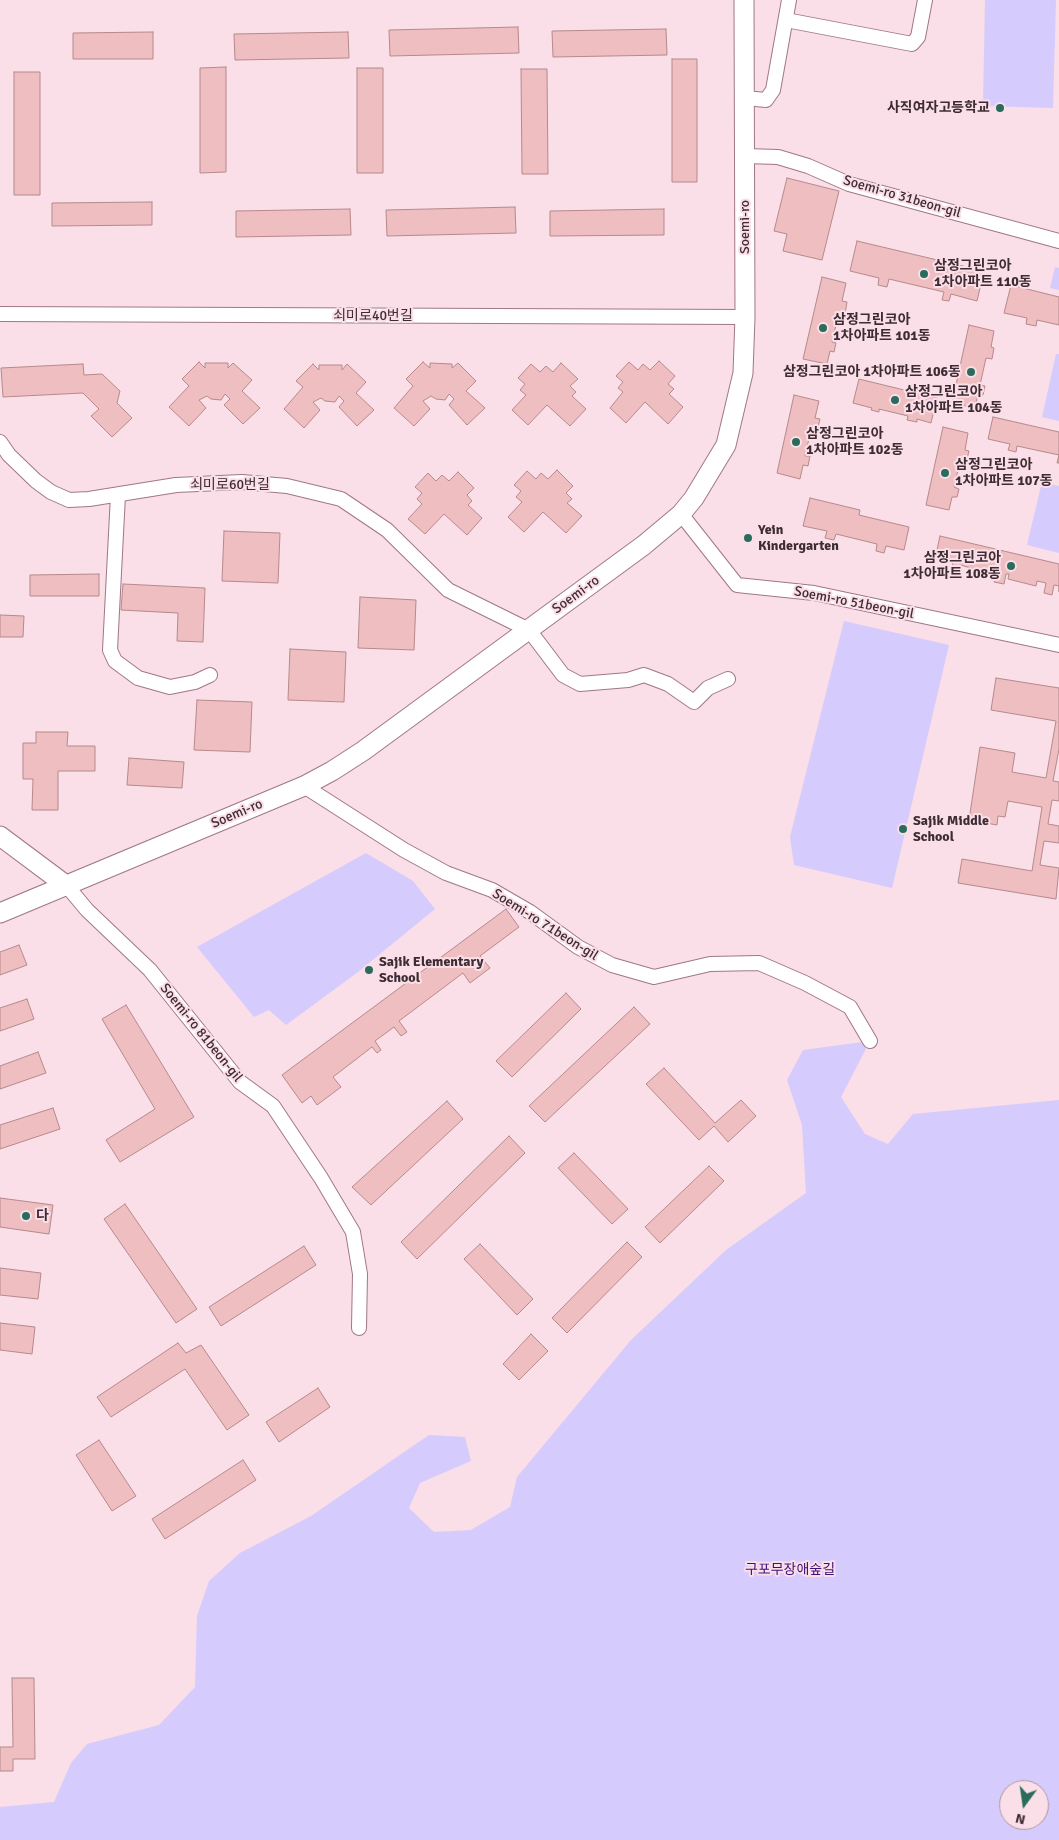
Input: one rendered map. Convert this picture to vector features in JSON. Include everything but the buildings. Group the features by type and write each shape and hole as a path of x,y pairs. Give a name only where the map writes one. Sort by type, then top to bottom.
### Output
{"main road":[{"name":"Soemi-ro","path":"0,913 304,786 363,751 644,545 681,514 706,482 726,445 743,373 745,318 744,0"},
{"path":"0,836 67,886"}],"street":[{"path":"745,98 766,100 773,90 789,0"},
{"path":"786,20 912,44 918,37 924,0"},
{"name":"Soemi-ro 31beon-gil","path":"745,156 778,157 808,166 849,184 1059,241"},
{"name":"쇠미로40번길","path":"0,314 745,318"},
{"name":"쇠미로60번길","path":"0,442 9,455 36,481 51,492 69,500 118,495 176,485 242,482 287,486 341,499 387,530 448,590 529,630"},
{"path":"118,495 110,650 115,661 138,678 170,687 195,682 210,675"},
{"name":"Soemi-ro 51beon-gil","path":"681,514 737,585 814,592 1059,645"},
{"path":"529,630 563,675 580,684 628,680 644,675 668,684 694,702 708,688 728,679"},
{"name":"Soemi-ro 71beon-gil","path":"304,786 404,850 446,873 492,890 530,912 578,947 612,966 654,977 710,964 759,963 805,983 850,1007 870,1041"},
{"name":"Soemi-ro 81beon-gil","path":"67,886 87,910 150,970 240,1082 273,1106 353,1232 360,1274 359,1328"}],"green space":[{"path":"985,0 1056,0 1053,108 983,106"},
{"path":"1055,267 1059,268 1059,290 1050,288"},
{"path":"1056,354 1059,354 1059,421 1042,417"},
{"path":"1042,482 1059,486 1059,553 1027,545"},
{"path":"844,621 949,645 892,888 794,865 790,837"},
{"path":"366,853 413,881 435,909 358,972 286,1025 269,1010 254,1017 197,947"},
{"name":"구포무장애숲길","path":"870,1041 841,1097 865,1134 888,1144 913,1114 1059,1100 1059,1840 0,1840 0,1807 54,1802 71,1763 87,1744 159,1725 195,1687 197,1616 209,1581 240,1553 311,1516 429,1435 465,1437 471,1461 420,1483 409,1508 434,1532 471,1530 510,1507 517,1477 631,1340 726,1250 806,1193 802,1125 787,1080 803,1050"}],"place":[{"name":"사직여자고등학교","path":"1000,108"},
{"name":"삼정그린코아 1차아파트 110동","path":"924,274"},
{"name":"삼정그린코아 1차아파트 101동","path":"823,328"},
{"name":"삼정그린코아 1차아파트 106동","path":"971,372"},
{"name":"삼정그린코아 1차아파트 104동","path":"895,400"},
{"name":"삼정그린코아 1차아파트 102동","path":"796,442"},
{"name":"삼정그린코아 1차아파트 107동","path":"945,473"},
{"name":"Yein Kindergarten","path":"748,538"},
{"name":"삼정그린코아 1차아파트 108동","path":"1011,566"},
{"name":"Sajik Middle School","path":"903,829"},
{"name":"Sajik Elementary School","path":"369,970"},
{"name":"다","path":"26,1216"}]}
